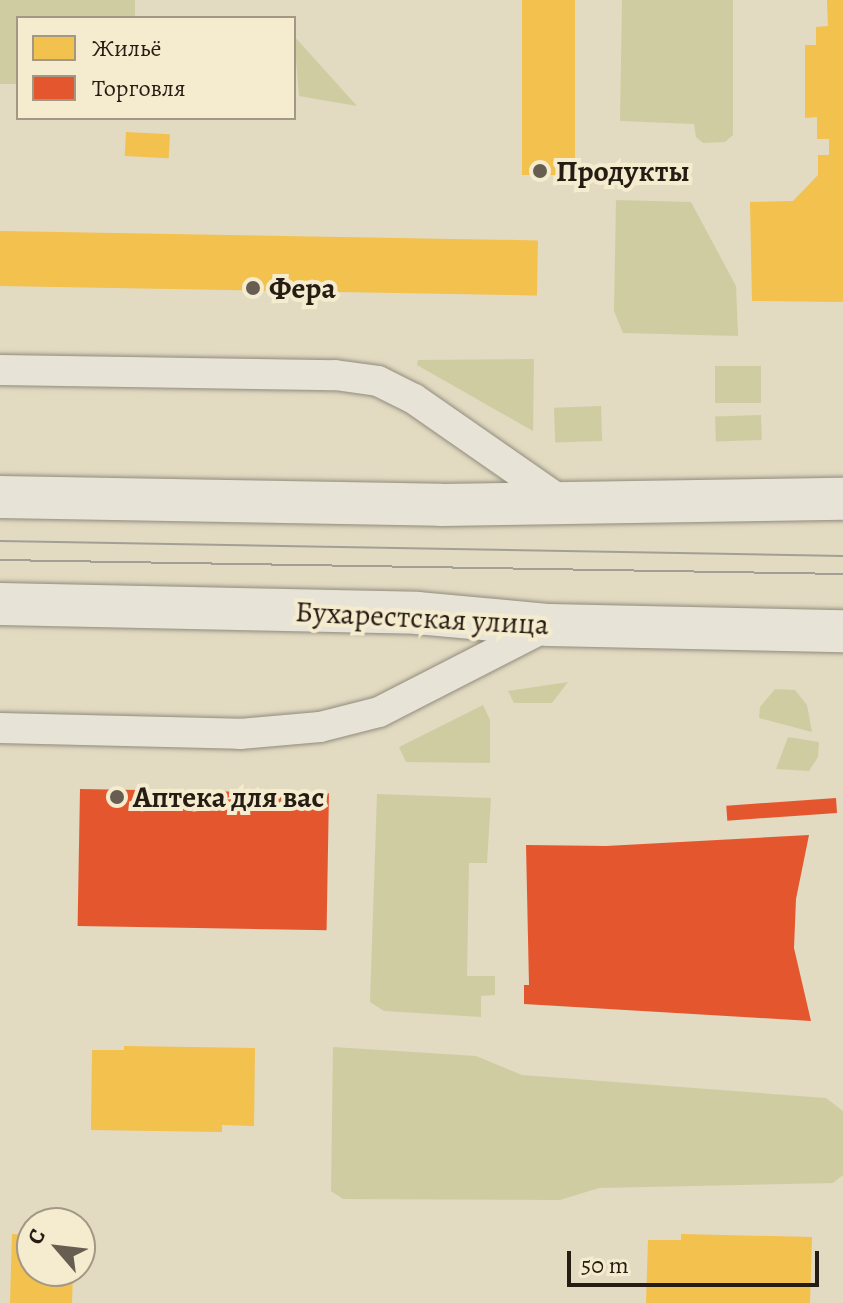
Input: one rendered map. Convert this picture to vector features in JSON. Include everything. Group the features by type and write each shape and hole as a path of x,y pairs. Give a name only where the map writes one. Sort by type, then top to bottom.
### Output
{"main road":[{"path":"0,497 441,505 558,499 843,499"},
{"name":"Бухарестская улица","path":"0,604 417,613 549,625 843,631"}],"street":[{"path":"0,370 335,375 378,381 414,399 558,499"},
{"path":"0,728 240,734 320,727 379,712 549,625"}],"shaded area":[{"path":"0,0 135,0 135,16 16,16 16,84 0,84"},
{"path":"622,0 733,0 733,135 725,142 703,143 696,137 694,124 620,121"},
{"path":"296,38 357,106 299,96"},
{"path":"616,200 691,202 736,286 738,336 623,333 614,311"},
{"path":"534,359 533,431 417,365 418,360"},
{"path":"715,366 761,366 761,403 715,403"},
{"path":"601,406 602,441 555,443 554,408"},
{"path":"761,415 762,440 716,442 715,417"},
{"path":"568,682 552,703 514,703 508,691"},
{"path":"775,689 795,690 807,705 812,732 759,718 760,707"},
{"path":"483,705 490,720 490,763 406,762 399,747"},
{"path":"788,737 819,742 818,757 809,771 776,769"},
{"path":"377,794 491,798 487,863 469,863 467,976 495,976 495,995 481,996 481,1017 384,1011 370,1002"},
{"path":"333,1047 476,1056 522,1075 826,1098 843,1111 843,1175 833,1183 599,1188 560,1200 343,1199 331,1191"}],"building: Жильё":[{"path":"522,0 575,0 575,175 522,175"},
{"path":"827,0 843,0 843,302 752,301 750,202 793,201 818,175 818,155 829,155 829,139 817,139 817,117 805,118 805,45 816,45 816,27 828,26"},
{"path":"126,132 170,134 169,158 125,156"},
{"path":"0,231 538,240 537,295 0,286"},
{"path":"124,1046 255,1048 254,1126 222,1125 222,1132 91,1130 92,1050 124,1050"},
{"path":"12,1234 16,1234 16,1287 72,1287 72,1303 10,1303"},
{"path":"681,1234 812,1237 810,1303 646,1303 648,1240 681,1240"}],"building: Торговля":[{"path":"80,789 329,793 327,930 78,926"},
{"path":"836,798 837,813 727,821 726,806"},
{"path":"809,835 796,899 794,948 811,1021 524,1004 524,985 529,985 526,845 606,846"}],"tram line":[{"path":"0,541 843,556"},
{"path":"0,560 843,574"}],"place":[{"name":"Продукты","path":"540,171"},
{"name":"Фера","path":"253,288"},
{"name":"Аптека для вас","path":"117,797"}]}
